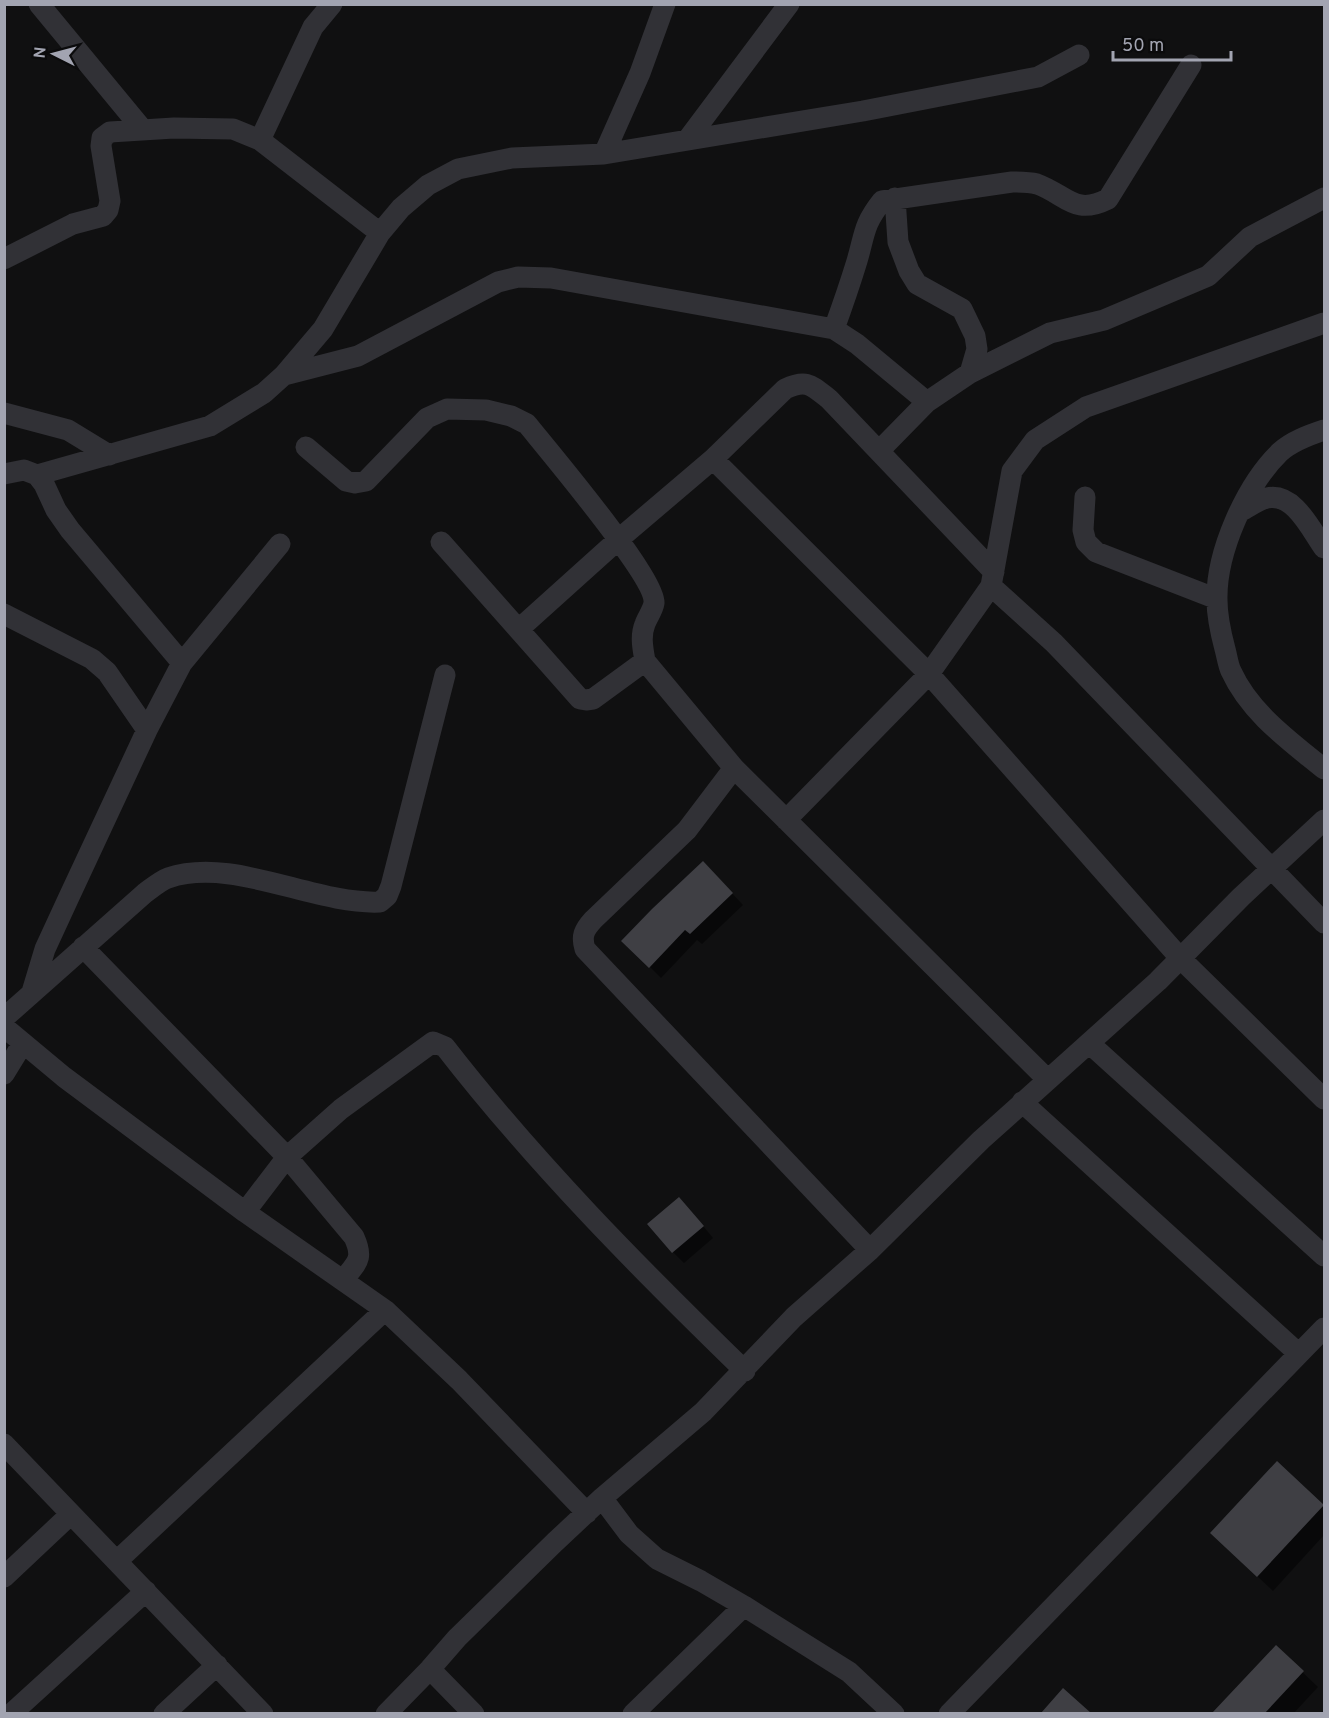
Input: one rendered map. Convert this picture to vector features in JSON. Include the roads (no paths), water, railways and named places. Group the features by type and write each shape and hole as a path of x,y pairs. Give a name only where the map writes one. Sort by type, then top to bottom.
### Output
{"street":[{"path":"39,4 143,130"},
{"path":"260,140 313,27 332,4"},
{"path":"604,154 640,72 665,4"},
{"path":"688,139 789,4"},
{"path":"37,475 210,426 264,393 284,375 323,329 380,233 401,208 428,185 458,169 512,158 604,154 863,111 1038,77 1079,55"},
{"path":"834,329 869,217 882,201 1012,182 1034,183 1074,203 1093,206 1108,198 1191,65"},
{"path":"4,259 73,224 103,216 108,210 110,201 102,138 110,132 233,129 260,140 380,233"},
{"path":"895,198 898,242 909,271 917,284 962,309 975,336 977,348 970,373"},
{"path":"879,451 927,402 970,373 1050,333 1104,320 1208,276 1250,237 1324,198"},
{"path":"284,375 358,356 498,282 518,277 551,278 834,329 857,344 927,402"},
{"path":"786,820 929,674 993,579 1012,471 1035,440 1086,408 1324,323"},
{"path":"519,629 713,459 785,389 799,383 812,386 829,399 879,451 993,579 1324,923"},
{"path":"306,447 346,482 355,483 366,481 427,418 447,409 486,410 510,416 527,424 619,539 652,592 654,604 643,628 642,644 645,661 734,768 1047,1079"},
{"path":"4,413 68,429 109,454"},
{"path":"1324,430 1305,436 1281,451 1257,478 1222,554 1217,599 1221,635 1230,670 1247,698 1266,721 1324,769"},
{"path":"713,459 929,674 1181,959 1324,1099"},
{"path":"4,474 24,470 37,475 45,484 56,510 70,530 182,663"},
{"path":"1085,497 1083,531 1086,542 1096,552 1217,599"},
{"path":"1241,511 1267,498 1280,499 1292,504 1324,548"},
{"path":"441,542 580,699 593,699 645,661"},
{"path":"30,996 45,949 147,730 182,663 280,544"},
{"path":"4,614 92,659 107,672 147,730"},
{"path":"4,1018 145,893 166,878 188,874 219,873 353,900 380,902 387,896 391,886 445,675"},
{"path":"734,768 687,830 584,929 582,939 585,949 870,1250"},
{"path":"386,1713 458,1638 594,1506 672,1440 745,1371 794,1317 870,1250 1022,1102 1181,959 1241,897 1324,820"},
{"path":"83,947 287,1157 354,1237 360,1250 359,1260 344,1279"},
{"path":"4,1027 64,1077 245,1212 344,1279 385,1310 594,1506 657,1559 744,1606 849,1672 894,1713"},
{"path":"245,1212 287,1157 341,1109 433,1042 439,1043 445,1047 482,1095 589,1213 675,1303 745,1371"},
{"path":"4,1074 23,1043"},
{"path":"1089,1044 1324,1256"},
{"path":"1022,1102 1299,1354"},
{"path":"117,1561 385,1310"},
{"path":"949,1713 1324,1328"},
{"path":"4,1444 263,1713"},
{"path":"4,1578 71,1514"},
{"path":"11,1713 146,1591"},
{"path":"633,1713 744,1606"},
{"path":"165,1713 217,1665"},
{"path":"430,1669 474,1713"}]}
